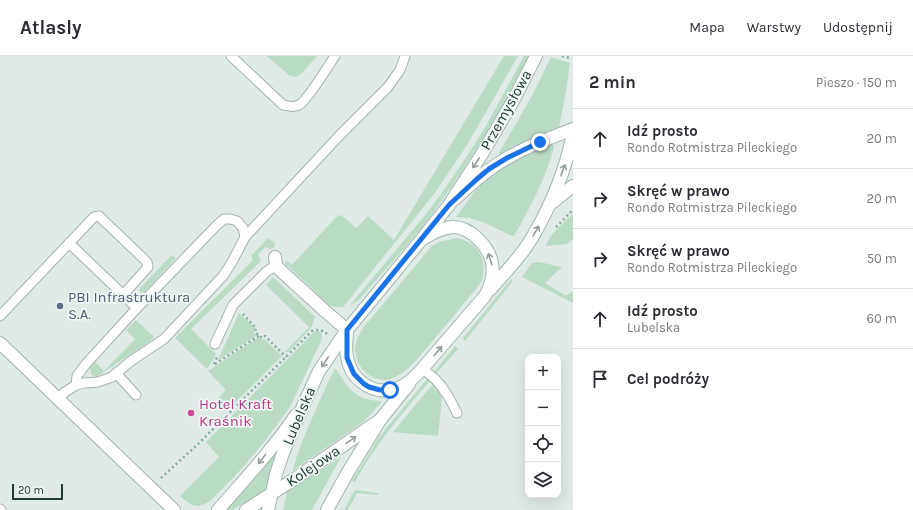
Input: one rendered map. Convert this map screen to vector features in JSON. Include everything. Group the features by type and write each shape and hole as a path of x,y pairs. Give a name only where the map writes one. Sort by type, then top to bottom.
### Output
{"main road":[{"name":"Przemysłowa","path":"449,205 514,101 536,56"},
{"path":"421,240 449,205 489,169 507,158 540,142 573,129"},
{"path":"328,510 348,472 380,420 412,380 520,255 535,233 549,205 564,168 570,151 573,134"},
{"path":"549,205 573,186"},
{"path":"421,240 445,228 454,227 461,228 475,236 487,249 491,258 492,281 485,296"},
{"name":"Lubelska","path":"268,510 276,474 283,453 302,406 319,372 347,330 421,240"},
{"path":"275,261 279,269 347,330 347,358 354,374 364,384 380,390 390,390 404,385 412,380"},
{"path":"0,343 174,510"},
{"path":"218,510 258,465 302,406"},
{"name":"Kolejowa","path":"246,510 380,420"}],"lane":[{"path":"231,56 283,105 291,107 300,105 306,99 335,56"},
{"path":"58,399 65,392 76,385 98,382 112,377 164,339 223,276 245,237 339,136 388,87 400,70 405,56"},
{"path":"0,316 94,217 99,216 147,262 148,268 123,295"},
{"path":"76,385 77,376 85,365 137,308 216,226 224,219 237,221 243,228 245,237"},
{"path":"69,243 137,308"},
{"path":"215,344 234,305 275,261"},
{"path":"422,369 440,385 448,396 457,414"},
{"path":"116,373 136,395"}],"path":[{"path":"562,56 570,58"},
{"path":"239,310 256,328 255,332 262,338 265,336 286,357"},
{"path":"151,488 312,331 322,330 327,334"},
{"path":"214,364 260,335"}],"green space":[{"path":"267,56 317,56 302,73 296,77 290,76"},
{"path":"504,56 518,56 467,145 434,194 343,307 329,305 285,263 287,261 292,265 338,215 344,217 356,228 368,216 394,240"},
{"path":"524,56 529,56 495,119 456,180 428,219 403,250 359,300 350,305 439,197 486,126"},
{"path":"551,57 570,63 559,127 531,138 500,155 499,153 533,94"},
{"path":"553,145 554,147 542,182 514,236 485,223 469,218 456,217 474,192 492,174 510,162"},
{"path":"573,214 573,239 567,244 547,246 548,241 554,232"},
{"path":"268,238 275,243 274,248 270,249 265,247 258,255 261,260 258,264 191,329 216,354 207,369 175,338 253,260 251,256"},
{"path":"456,238 471,243 480,253 484,266 482,281 418,358 405,371 386,380 373,377 362,369 358,363 355,350 358,337 368,322 432,246 439,242"},
{"path":"172,255 176,258 144,292 141,293 139,291 140,288"},
{"path":"539,262 562,267 545,283 566,296 573,291 573,303 522,277 532,263"},
{"path":"273,277 315,317 311,328 288,352 285,352 309,327 266,285"},
{"path":"511,279 513,281 465,341 463,338"},
{"path":"239,313 255,328 254,333 257,335 218,360"},
{"path":"136,320 154,337 149,342 95,377 91,373 90,367 95,362 104,371 135,339 126,330"},
{"path":"320,331 322,335 321,341 290,407 261,446 235,476 211,500 202,505 195,506 180,496 219,457 206,442 314,332"},
{"path":"259,337 262,340 264,339 282,356 228,410 217,399 226,390 208,371"},
{"path":"455,346 458,349 435,375 433,373"},
{"path":"335,369 349,388 359,396 381,401 381,403 363,422 293,470 307,431"},
{"path":"427,379 430,381 385,436 369,458 355,482 352,481 379,437"},
{"path":"433,384 442,398 438,436 393,432"},
{"path":"278,450 266,489 233,510 225,510 251,482"},
{"path":"341,457 312,510 283,510 287,492"},
{"path":"355,490 378,493 378,495 357,493 348,510 344,510"}],"place":[{"name":"PBI Infrastruktura S.A.","path":"60,306"},
{"name":"Hotel Kraft Kraśnik","path":"191,413"}],"route":[{"path":"390,390 380,390 369,387 359,380 354,374 347,358 347,330 449,205 489,169 507,158 540,142"}]}
